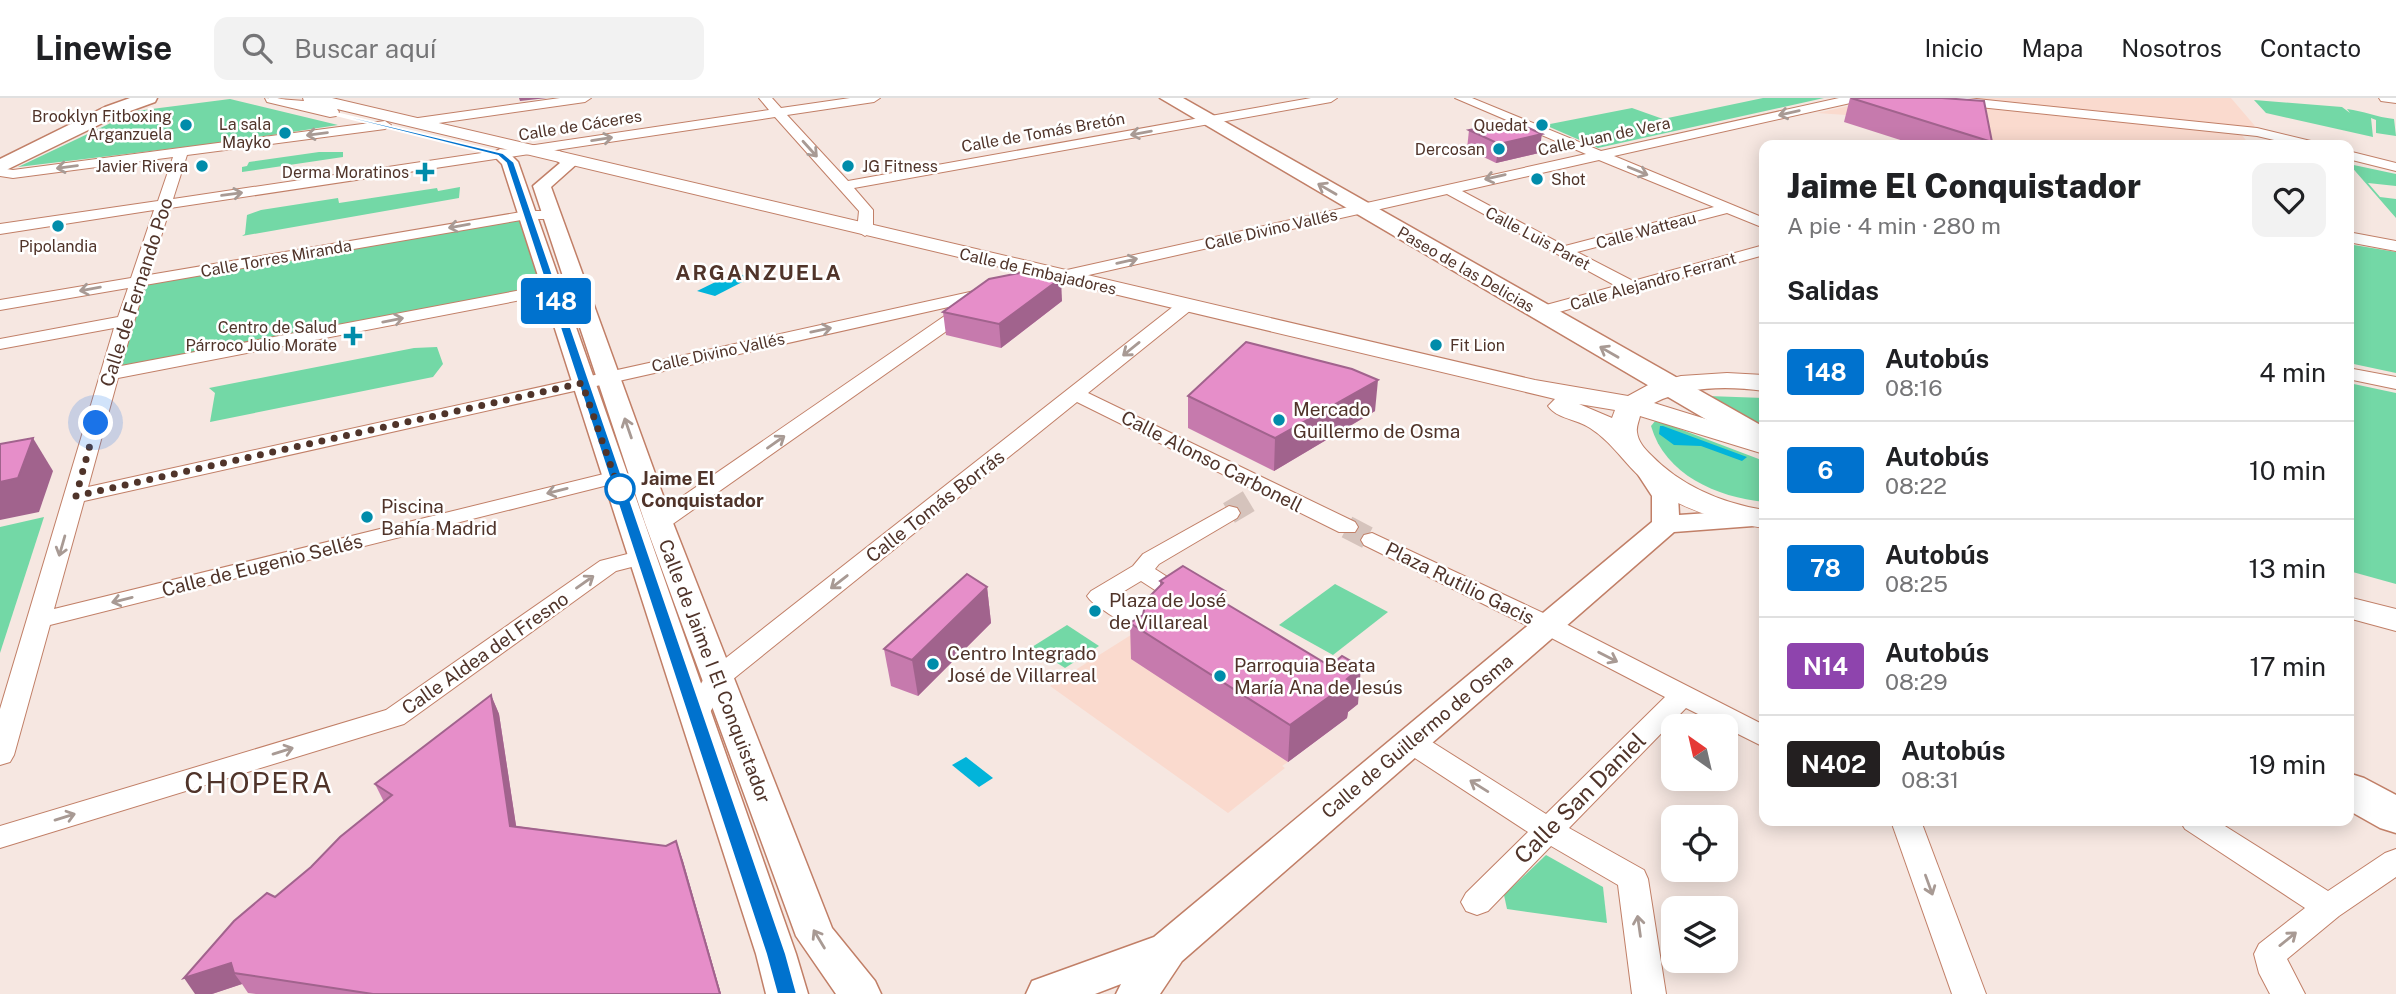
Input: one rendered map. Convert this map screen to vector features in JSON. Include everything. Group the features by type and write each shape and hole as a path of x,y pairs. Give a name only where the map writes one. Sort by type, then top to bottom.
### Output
{"main road":[{"path":"0,155 121,98"},
{"path":"0,169 112,111 148,98"},
{"name":"Calle de Embajadores","path":"273,98 500,154 563,162 865,231 1042,281"},
{"name":"Calle de Embajadores","path":"311,98 534,149 563,162 1042,281 1535,388 1633,405 1759,444"},
{"name":"Paseo de las Delicias","path":"1169,98 1759,437"},
{"name":"Calle de Embajadores","path":"1179,310 1565,406 1599,421 1626,443 1650,473 1678,491 1713,506 1758,518"},
{"path":"1626,443 1622,429 1625,416 1633,405 1668,386 1726,379 1759,382"},
{"path":"2354,587 2396,598"},
{"path":"2354,609 2396,620"},
{"path":"2354,792 2396,816"}],"street":[{"path":"418,122 584,98"},
{"path":"765,98 866,210 865,231"},
{"name":"Calle de Cáceres","path":"0,229 874,98"},
{"name":"Calle de Tomás Bretón","path":"844,186 1332,98"},
{"path":"1461,98 1759,221"},
{"name":"Calle Juan de Vera","path":"1360,208 1855,98"},
{"path":"1932,98 2258,132 2290,140"},
{"path":"2385,98 2396,99"},
{"path":"0,169 13,174 384,125"},
{"path":"2258,132 2264,140"},
{"name":"Calle de Fernando Poo","path":"0,755 125,321 181,152"},
{"name":"Calle de Jaime I El Conquistador","path":"500,154 510,162 552,289 647,484 659,523 816,936 860,994"},
{"path":"2354,156 2396,167"},
{"name":"Calle de Jaime I El Conquistador","path":"563,162 542,186 575,280 616,477 776,954 787,994"},
{"name":"Calle Luis Paret","path":"1446,188 1631,287"},
{"name":"Calle Divino Vallés","path":"1042,281 1360,208"},
{"name":"Calle Watteau","path":"1563,251 1729,208"},
{"name":"Calle Torres Miranda","path":"0,304 527,215 551,215"},
{"path":"2354,238 2396,246"},
{"name":"Calle Alejandro Ferrant","path":"1541,312 1759,251"},
{"path":"110,374 552,289 575,280"},
{"name":"Calle Divino Vallés","path":"76,496 998,291 659,523"},
{"name":"Calle Tomás Borrás","path":"695,715 717,678 1179,310"},
{"path":"0,344 125,321"},
{"path":"2354,374 2396,383"},
{"name":"Calle Alonso Carbonell","path":"1076,394 1347,527"},
{"path":"1650,473 1665,496 1666,524 1758,518"},
{"name":"Calle de Eugenio Sellés","path":"40,620 616,477 647,484"},
{"path":"1249,501 1269,490"},
{"path":"1146,565 1228,513"},
{"name":"Calle de Guillermo de Osma","path":"1137,994 1168,949 1666,524"},
{"name":"Plaza Rutilio Gacis","path":"1372,540 1547,625 1759,734"},
{"name":"Calle Aldea del Fresno","path":"0,837 395,717 608,566 643,557"},
{"name":"Calle San Daniel","path":"1477,902 1683,695"},
{"path":"1411,742 1548,830 1633,879 1649,994"},
{"path":"1908,826 1969,994"},
{"path":"2203,826 2328,907"},
{"path":"2288,994 2275,973 2270,954 2328,907 2396,861"},
{"name":"Calle de Guillermo de Osma","path":"1046,994 1168,949"}],"shaded area":[{"path":"1884,98 2231,98 2255,126 2241,134 2246,140 1978,140 1975,124 1817,113"},
{"path":"1161,616 1132,659 1288,762 1282,766 1285,768 1228,813 1050,686"}],"green space":[{"path":"1763,98 1824,98 1598,148 1545,125 1632,108 1663,119"},
{"path":"230,99 338,125 226,142 18,167 136,111"},
{"path":"2254,100 2342,107 2350,113 2347,109 2394,119 2396,136 2376,133 2376,120 2371,118 2373,137 2266,113"},
{"path":"319,152 343,152 343,157 242,172 242,167 249,162"},
{"path":"2354,165 2396,174 2396,186 2368,183 2380,197 2396,199 2396,218 2354,170"},
{"path":"460,187 459,198 242,236 245,234 247,215 261,210 338,198 339,203"},
{"path":"527,215 552,289 110,374 139,281"},
{"path":"2354,245 2396,252 2396,373 2354,364"},
{"path":"437,347 443,364 433,377 210,422 215,393 209,388 414,348"},
{"path":"2354,384 2396,393 2396,584 2354,572"},
{"path":"1708,396 1759,398 1759,424"},
{"path":"1656,420 1759,459 1759,501 1728,495 1695,480 1668,458 1651,426"},
{"path":"44,517 0,653 0,527"},
{"path":"1335,584 1388,612 1333,655 1279,625"},
{"path":"1067,625 1099,646 1065,668 1032,647"},
{"path":"1546,855 1603,887 1607,923 1507,909 1504,895"}],"water":[{"path":"734,273 752,277 715,296 697,291"},
{"path":"1660,426 1747,457 1742,461 1701,446 1674,445 1659,434"},
{"path":"966,757 993,778 979,787 952,765"}],"building":[{"path":"1851,98 1984,101 1992,140"},
{"path":"1513,121 1542,134 1499,144 1469,130"},
{"path":"1030,271 1061,278 999,324 943,312 989,279"},
{"path":"1246,342 1352,369 1378,380 1275,438 1188,396"},
{"path":"33,438 18,478 0,482 0,444"},
{"path":"1183,566 1225,591 1215,597 1330,666 1342,656 1361,667 1347,679 1351,681 1290,725 1130,623 1143,615 1146,600 1163,583 1160,581"},
{"path":"967,574 987,587 912,660 884,649"},
{"path":"491,695 510,826 666,846 676,841 720,994 373,994 234,973 231,963 184,978 234,921 267,893 275,897 311,867 340,837 392,795 375,784"}],"tunnel":[{"path":"1229,513 1249,501"},
{"path":"1347,527 1372,540"}],"bus line":[{"name":"148","path":"273,98 500,154 510,162 582,383 776,954 787,994"}],"place":[{"name":"Brooklyn Fitboxing Arganzuela","path":"186,125"},
{"name":"Quedat","path":"1542,125"},
{"name":"La sala Mayko","path":"285,133"},
{"name":"Dercosan","path":"1499,149"},
{"name":"Javier Rivera","path":"202,166"},
{"name":"JG Fitness","path":"848,166"},
{"name":"Derma Moratinos","path":"425,172"},
{"name":"Shot","path":"1537,179"},
{"name":"Pipolandia","path":"58,226"},
{"name":"Centro de Salud Párroco Julio Morate","path":"353,336"},
{"name":"Fit Lion","path":"1436,345"},
{"name":"Mercado Guillermo de Osma","path":"1279,420"},
{"name":"Jaime El Conquistador","path":"620,489"},
{"name":"Piscina Bahía Madrid","path":"367,517"},
{"name":"Plaza de José de Villareal","path":"1095,611"},
{"name":"Centro Integrado José de Villarreal","path":"933,664"},
{"name":"Parroquia Beata María Ana de Jesús","path":"1220,676"}],"district":[{"name":"ARGANZUELA","path":"759,273"},
{"name":"CHOPERA","path":"259,783"}],"route":[{"path":"96,423 76,496 582,383 622,498 620,489"}]}
